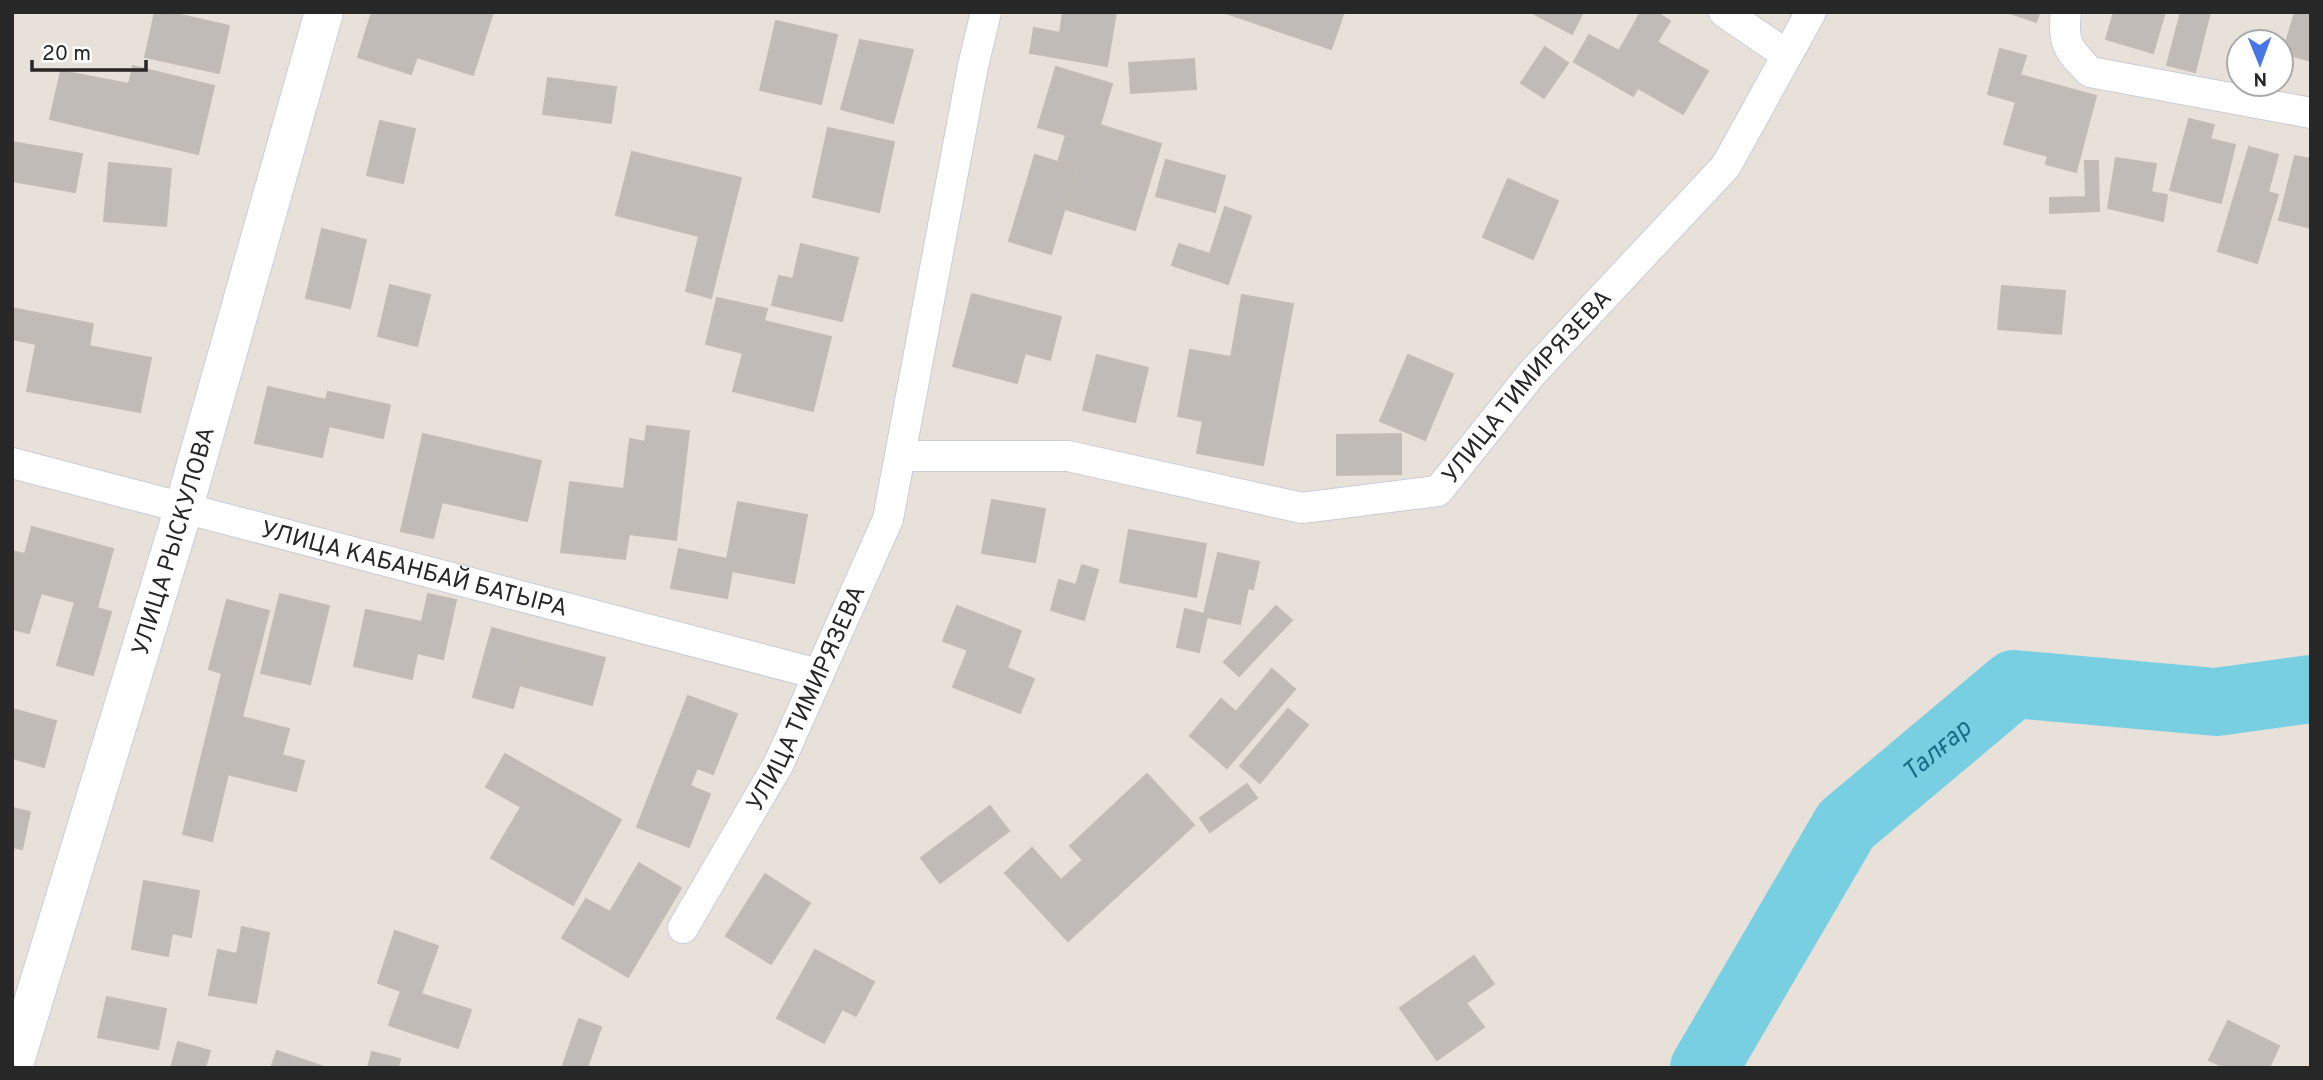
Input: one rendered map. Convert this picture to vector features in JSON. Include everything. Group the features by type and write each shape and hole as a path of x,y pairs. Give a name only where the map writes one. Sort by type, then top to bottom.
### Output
{"street":[{"name":"УЛИЦА РЫСКУЛОВА","path":"13,1068 184,508 324,12"},
{"name":"УЛИЦА ТИМИРЯЗЕВА","path":"683,928 779,762 888,519 972,66 986,12"},
{"path":"1724,12 1787,55"},
{"name":"УЛИЦА ТИМИРЯЗЕВА","path":"900,456 1068,456 1302,508 1438,491 1533,372 1726,166 1811,12"},
{"path":"2066,12 2068,49 2090,72 2311,113"},
{"name":"УЛИЦА КАБАНБАЙ БАТЫРА","path":"12,463 818,674"}],"building":[{"path":"155,12 168,12 229,26 219,73 145,57"},
{"path":"372,12 493,12 473,75 417,57 411,74 358,57"},
{"path":"1063,12 1116,12 1107,66 1030,53 1034,28 1060,33"},
{"path":"1223,12 1344,12 1331,49"},
{"path":"1531,12 1583,12 1572,34"},
{"path":"1641,12 1656,12 1670,21 1657,42 1708,71 1683,114 1638,88 1633,96 1574,62 1589,35 1619,51"},
{"path":"2007,12 2040,12 2036,22"},
{"path":"2114,12 2165,12 2153,53 2106,39"},
{"path":"2181,12 2210,12 2195,72 2167,65"},
{"path":"2295,12 2311,12 2311,61 2295,56 2295,28 2290,28"},
{"path":"776,21 837,35 821,104 760,90"},
{"path":"860,40 913,50 893,123 841,109"},
{"path":"1545,47 1568,63 1544,98 1521,83"},
{"path":"2000,49 2026,56 2020,75 2096,96 2076,172 2046,164 2048,156 2004,144 2016,102 1988,94"},
{"path":"1194,59 1196,89 1131,93 1129,63"},
{"path":"133,66 214,86 198,154 50,119 61,71 129,84"},
{"path":"1056,67 1112,84 1100,125 1161,144 1135,230 1065,209 1077,168 1058,162 1066,135 1038,127"},
{"path":"548,78 616,87 611,123 543,114"},
{"path":"2189,119 2214,125 2210,139 2235,145 2221,203 2170,190"},
{"path":"380,121 415,129 403,183 367,175"},
{"path":"828,128 894,142 879,212 813,197"},
{"path":"12,142 82,154 75,192 12,181"},
{"path":"2249,147 2278,155 2268,192 2278,195 2257,263 2218,251"},
{"path":"632,152 741,178 711,298 686,291 699,236 616,215"},
{"path":"1035,155 1077,168 1051,254 1009,241"},
{"path":"2295,156 2311,159 2311,228 2279,220"},
{"path":"2116,158 2156,164 2151,192 2167,195 2163,221 2108,208"},
{"path":"1166,160 1225,176 1215,212 1156,196"},
{"path":"2085,161 2098,161 2099,211 2050,213 2050,198 2086,197"},
{"path":"109,163 171,169 166,226 104,221"},
{"path":"1508,179 1558,201 1533,259 1483,237"},
{"path":"1225,207 1251,216 1228,284 1172,265 1179,244 1210,254"},
{"path":"322,229 366,240 350,308 306,298"},
{"path":"801,244 858,258 842,321 772,305 779,276 793,279"},
{"path":"390,285 430,295 417,346 378,336"},
{"path":"2002,286 2065,291 2061,334 1998,329"},
{"path":"972,294 1061,317 1050,360 1025,353 1017,383 953,366"},
{"path":"1242,295 1293,304 1263,465 1197,453 1203,421 1178,416 1190,350 1231,357"},
{"path":"717,298 767,309 764,321 831,337 813,411 733,391 743,353 706,344"},
{"path":"12,308 42,314 36,344 12,339"},
{"path":"42,314 93,324 89,346 151,358 140,412 27,391"},
{"path":"1097,355 1148,368 1135,422 1083,410"},
{"path":"1408,355 1453,374 1425,440 1380,421"},
{"path":"268,387 326,400 328,392 390,405 383,438 329,426 322,457 255,443"},
{"path":"647,426 689,431 676,540 629,534 625,559 561,552 570,482 624,489 630,439 645,442"},
{"path":"423,434 541,461 527,521 442,502 433,538 401,531"},
{"path":"1401,434 1401,474 1337,475 1337,435"},
{"path":"992,500 1045,509 1035,562 982,553"},
{"path":"738,502 807,515 794,583 732,571 727,598 671,588 679,549 727,559"},
{"path":"32,527 113,549 97,608 111,612 93,675 57,665 75,602 41,593 29,633 12,629 12,600 15,589 12,588 12,551 25,554"},
{"path":"1129,530 1206,544 1196,597 1120,582"},
{"path":"1218,553 1259,562 1253,589 1248,588 1240,624 1207,617 1199,652 1177,647 1185,609 1204,614"},
{"path":"1082,565 1098,570 1084,620 1051,610 1059,580 1076,585"},
{"path":"280,594 329,606 310,684 261,673"},
{"path":"428,594 456,600 443,659 417,653 412,679 354,666 366,610 422,622"},
{"path":"227,600 269,611 242,717 289,729 282,755 304,761 296,791 199,767 222,673 209,669"},
{"path":"957,606 1021,631 1007,668 1034,679 1020,713 953,687 968,650 943,641"},
{"path":"1276,606 1292,620 1239,676 1224,662"},
{"path":"492,628 532,639 513,708 473,697"},
{"path":"532,639 605,658 592,705 519,685"},
{"path":"1272,669 1295,689 1227,768 1190,736 1221,699 1236,712"},
{"path":"688,696 737,714 713,774 697,768 690,786 710,794 689,847 637,827"},
{"path":"12,709 56,721 44,767 12,758"},
{"path":"1288,709 1308,725 1260,783 1240,766"},
{"path":"505,754 621,820 573,905 491,858 521,807 486,787"},
{"path":"199,767 228,774 212,841 183,834"},
{"path":"1147,774 1194,825 1068,941 1005,873 1032,848 1061,880 1083,860 1070,846"},
{"path":"1247,784 1257,798 1210,832 1200,818"},
{"path":"990,806 1009,831 940,883 921,858"},
{"path":"12,808 30,812 22,849 12,847"},
{"path":"639,863 681,888 628,977 562,938 586,899 610,912"},
{"path":"765,874 810,903 771,964 726,936"},
{"path":"144,881 199,891 191,937 172,933 168,956 132,949"},
{"path":"242,927 269,933 256,1003 209,995 218,950 237,954"},
{"path":"395,931 438,946 421,994 471,1010 458,1048 389,1025 401,991 378,983"},
{"path":"815,950 874,982 856,1016 842,1009 824,1043 777,1018"},
{"path":"1474,956 1494,984 1466,1003 1484,1027 1437,1060 1400,1008"},
{"path":"107,997 166,1009 158,1049 98,1037"},
{"path":"579,1019 601,1027 587,1068 562,1068"},
{"path":"2228,1021 2279,1046 2269,1068 2226,1068 2209,1060"},
{"path":"178,1042 210,1051 205,1068 171,1068"},
{"path":"277,1051 327,1068 271,1068"},
{"path":"372,1052 400,1059 398,1068 368,1068"}],"waterway":[{"name":"Талғар","path":"1704,1068 1846,825 2014,684 2216,702 2311,689"}]}
